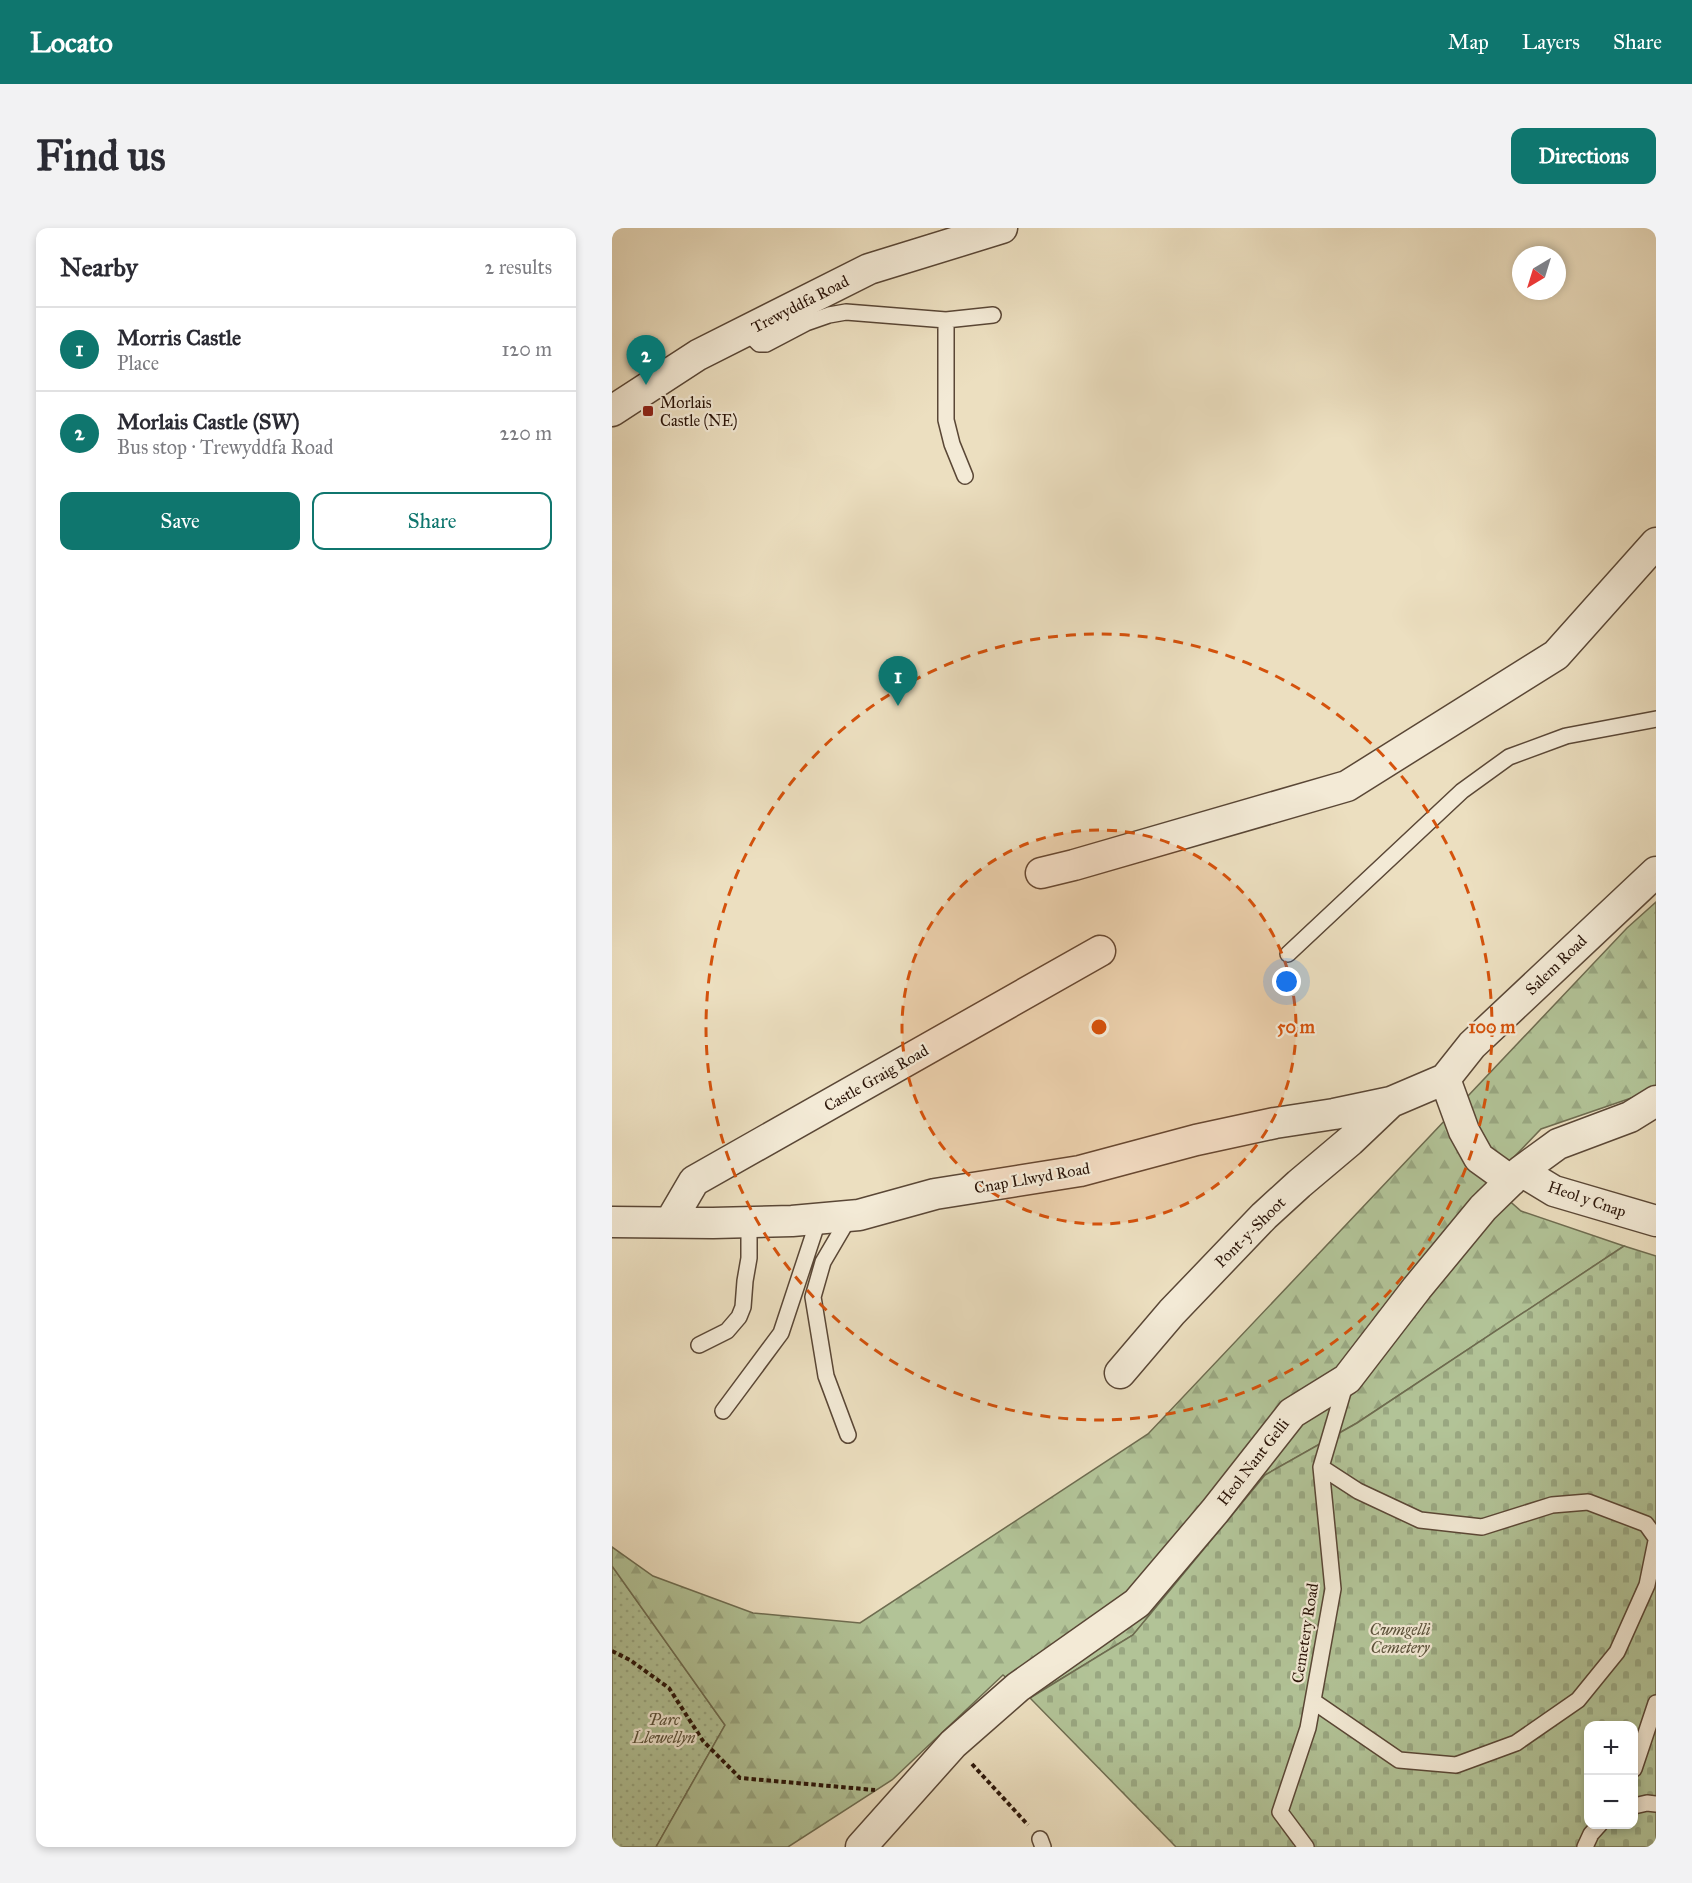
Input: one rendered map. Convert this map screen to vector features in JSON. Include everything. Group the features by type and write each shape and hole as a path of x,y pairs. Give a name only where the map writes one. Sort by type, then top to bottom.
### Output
{"street":[{"name":"Trewyddfa Road","path":"612,411 698,355 869,268 1002,228"},
{"path":"1041,873 1347,786 1556,655 1656,543"},
{"name":"Salem Road","path":"1451,1078 1472,1045 1656,872"},
{"name":"Castle Graig Road","path":"670,1222 694,1181 1100,951"},
{"name":"Cnap Llwyd Road","path":"612,1222 749,1222 860,1215 935,1194 1080,1171 1275,1123 1391,1102 1451,1078"},
{"name":"Heol y Cnap","path":"1451,1078 1464,1131 1479,1158 1554,1191 1656,1221"},
{"name":"Heol Nant Gelli","path":"861,1847 953,1744 1018,1688 1137,1603 1215,1511 1292,1413 1347,1379 1417,1288 1476,1217 1516,1176 1558,1144 1630,1117 1656,1101"},
{"name":"Pont-y-Shoot","path":"1119,1373 1172,1312 1264,1216 1391,1102"}],"lane":[{"path":"746,331 759,344 766,344 807,323 846,312 946,320 993,315"},
{"path":"946,320 946,420 952,444 965,476"},
{"path":"1288,954 1462,791 1509,757 1566,736 1656,719"},
{"path":"848,1435 826,1376 813,1297 823,1262 850,1216"},
{"path":"723,1411 781,1332 819,1218"},
{"path":"699,1345 727,1330 739,1317 743,1307 749,1258 749,1222"},
{"name":"Cemetery Road","path":"1306,1847 1280,1812 1308,1728 1333,1589 1321,1467 1347,1379"},
{"path":"1313,1701 1399,1760 1456,1765 1516,1743 1578,1700 1617,1652 1647,1585 1656,1539 1646,1524 1588,1502 1552,1505 1482,1527 1420,1520 1358,1491 1321,1467"},
{"path":"1638,1757 1656,1703"},
{"path":"1638,1805 1656,1804"},
{"path":"1585,1847 1596,1829"}],"path":[{"path":"612,1651 630,1660 669,1688 703,1741 740,1778 909,1793"},
{"path":"953,1744 1041,1843"}],"green space":[{"path":"1656,902 1656,1087 1640,1095 1541,1129 1489,1183 1521,1211 1624,1246 1357,1423 1265,1475 1133,1635 1030,1698 1003,1675 892,1780 788,1847 656,1847 725,1725 612,1566 612,1547 653,1576 753,1613 860,1623 1148,1434 1627,928"},
{"name":"Cwmgelli Cemetery","path":"1624,1246 1656,1256 1656,1847 1176,1847 1030,1698 1133,1635 1265,1475 1357,1423"},
{"name":"Parc Llewellyn","path":"612,1566 725,1725 656,1847 612,1847"}],"place":[{"name":"Morlais Castle (SW)","path":"646,385"},
{"name":"Morlais Castle (NE)","path":"648,411"},
{"name":"Morris Castle","path":"898,706"}]}
